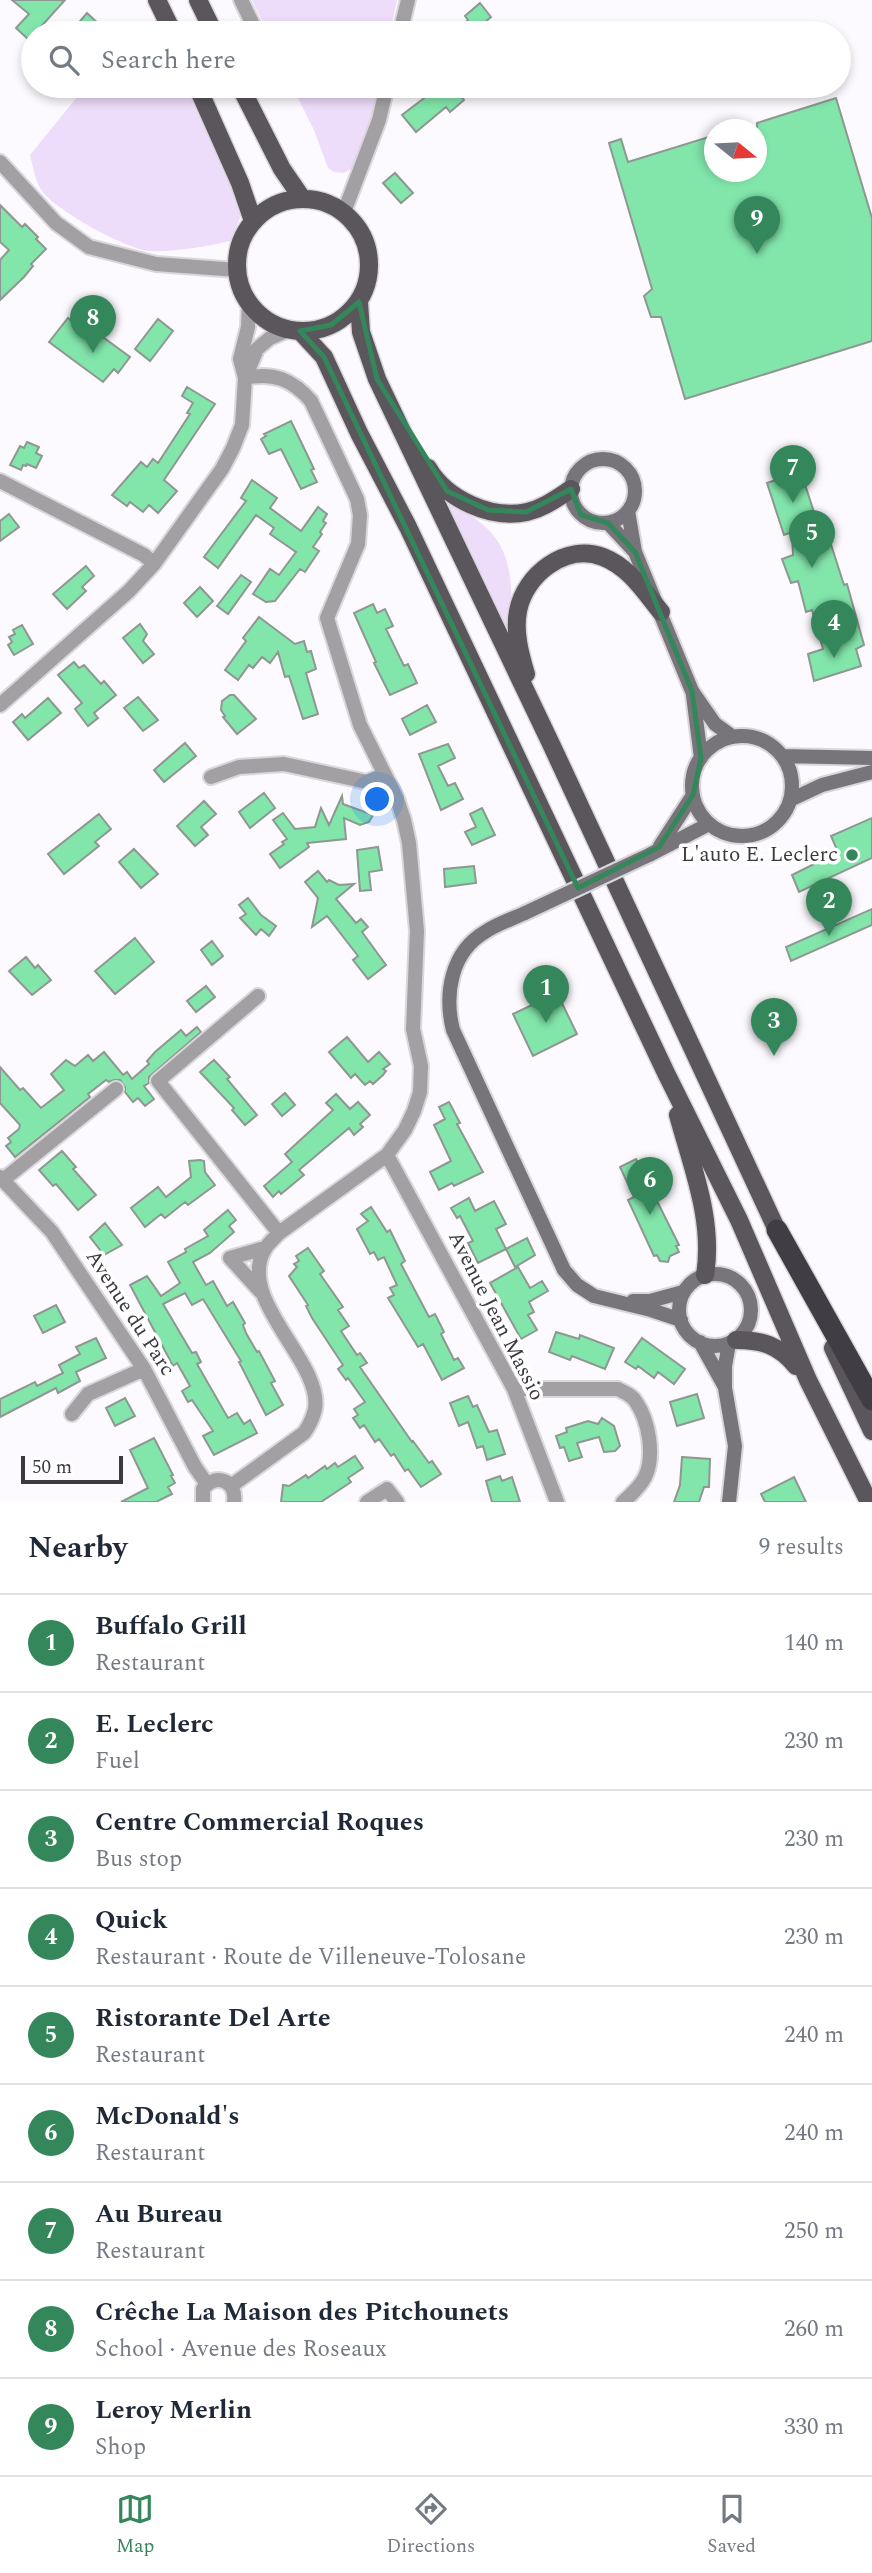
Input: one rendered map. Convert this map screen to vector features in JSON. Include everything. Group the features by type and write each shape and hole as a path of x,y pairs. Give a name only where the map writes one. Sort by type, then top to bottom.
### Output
{"highway":[{"path":"777,1230 872,1400"}],"main road":[{"path":"158,0 168,21"},
{"path":"198,0 208,21"},
{"path":"202,98 240,183 253,221"},
{"path":"246,98 282,169 302,198"},
{"path":"294,330 331,326 359,302 368,279 369,256 363,235 344,212 324,201 302,198 274,205 253,221 240,243 237,270 239,282 249,303 266,320 294,330 324,358 408,527 666,1073 739,1220 808,1380 869,1502"},
{"path":"359,302 362,332 377,379 872,1431"},
{"path":"377,379 432,475 447,491 466,503 488,510 526,512 547,505 571,489"},
{"path":"552,746 525,672 517,634 519,608 535,577 545,567 560,559 589,553 604,557 633,577 661,612"},
{"path":"666,1073 704,1206 709,1245 705,1275"},
{"path":"732,1341 753,1340 773,1345 788,1356 808,1380"}],"street":[{"path":"241,0 251,21"},
{"path":"403,21 408,0"},
{"path":"344,212 379,120 384,98"},
{"path":"0,162 56,223 89,247 156,264 237,270"},
{"path":"246,378 240,359 248,327 249,303"},
{"path":"0,705 129,591 154,564 222,469 233,448 242,425 246,378 257,349 270,338 294,330"},
{"path":"246,378 264,374 281,378 304,392 311,401 357,499 360,515 358,544 327,618 360,725 397,799 408,843 417,932 412,1029 422,1077 414,1111 387,1156 279,1233 265,1248 258,1275 261,1292"},
{"path":"597,460 613,461 628,471 634,495 628,511 616,521 608,523 598,523 581,515 572,499 571,489 578,471 597,460"},
{"path":"0,481 145,555 154,564"},
{"path":"628,511 635,552 692,691 715,724 733,737"},
{"path":"608,523 635,552"},
{"path":"692,691 701,758"},
{"path":"733,737 760,740 782,756 789,769 792,785 790,800 777,822 754,835 727,834 709,824 699,811 693,795 695,769 701,758 721,741 733,737"},
{"path":"782,756 872,758"},
{"path":"211,777 239,768 284,764 367,782 383,775"},
{"path":"790,800 821,785 872,772"},
{"path":"654,851 693,795"},
{"path":"681,1320 586,1292 564,1270 453,1030 449,1013 449,984 461,957 483,932 709,824"},
{"path":"258,996 158,1081 279,1233"},
{"path":"2,1178 116,1089"},
{"name":"Avenue Jean Massio","path":"387,1156 514,1389 556,1502"},
{"name":"Avenue du Parc","path":"2,1178 52,1232 144,1368 195,1467 207,1484"},
{"path":"231,1486 304,1433 315,1408 315,1395 307,1376 261,1292 230,1258 265,1248"},
{"path":"700,1342 716,1346 732,1341 743,1333 751,1314 748,1294 734,1278 714,1273 694,1280 683,1292 679,1308 685,1329 700,1342 725,1388"},
{"path":"614,1302 650,1301 683,1292"},
{"path":"729,1502 735,1446 725,1388 725,1366 732,1341"},
{"path":"72,1414 88,1394 144,1368"},
{"path":"514,1389 618,1389 631,1395 638,1403 647,1429 651,1459 644,1478 623,1502"},
{"path":"202,1502 203,1489 207,1484 219,1480 231,1486 235,1493 234,1502"},
{"path":"367,1502 387,1489 397,1502"}],"highlighted area":[{"path":"359,302 377,379 447,491 488,510 526,512 571,489 581,515 608,523 635,552 692,691 701,758 693,795 659,847 578,888 324,357 300,331 331,325"}],"shaded area":[{"path":"252,0 397,0 393,21 262,21"},
{"path":"76,98 193,98 240,200 240,218 230,241 180,250 138,249 92,227 49,199 38,183 30,155"},
{"path":"298,98 375,98 364,149 354,168 343,173 328,168 314,130"},
{"path":"445,502 469,514 486,527 506,558 511,597 509,644"}],"building":[{"path":"12,0 65,0 46,21 22,21 29,14"},
{"path":"480,3 491,17 486,21 467,21 465,16"},
{"path":"87,13 96,21 80,21"},
{"path":"424,98 464,100 450,112 446,107 416,132 402,115"},
{"path":"836,98 872,218 872,341 685,399 661,317 651,317 644,296 652,289 609,143 621,139 628,162 704,138 704,182 767,182 767,120"},
{"path":"395,173 413,193 401,203 383,183"},
{"path":"0,205 22,227 25,224 46,249 31,264 33,266 24,277 0,300 0,260 9,250 0,242"},
{"path":"94,299 109,312 96,332 130,357 118,373 114,369 103,382 49,342 68,318 75,324"},
{"path":"158,319 173,331 150,361 135,349"},
{"path":"187,387 215,404 164,480 177,491 158,513 149,505 143,512 130,502 127,506 112,495 141,462 147,467 153,459 158,463 190,414 187,413 193,403 182,396"},
{"path":"291,421 314,469 311,470 317,482 301,489 281,449 269,454 261,439 266,436 264,434"},
{"path":"27,442 39,447 36,453 42,456 36,468 27,464 23,465 21,470 10,465 20,446 24,448"},
{"path":"801,472 821,534 827,532 844,585 847,584 864,645 856,649 861,666 814,681 808,654 823,649 812,610 806,612 798,581 791,583 782,559 793,555 792,532 784,535 767,483"},
{"path":"252,480 277,498 270,508 301,531 318,507 327,514 323,521 326,523 320,532 322,534 313,547 319,551 305,572 300,569 275,601 266,602 253,594 270,569 279,575 296,552 270,534 274,528 256,515 218,568 204,557 246,501 241,498"},
{"path":"9,514 19,527 0,541 0,521"},
{"path":"86,566 94,576 82,587 86,591 67,609 53,594"},
{"path":"241,575 251,582 228,614 217,606"},
{"path":"200,587 213,601 197,617 184,603"},
{"path":"373,604 377,613 385,609 393,626 386,629 404,666 408,664 417,683 390,695 354,613"},
{"path":"259,617 295,644 304,641 307,652 311,651 316,669 306,673 318,714 303,719 289,676 285,677 278,652 270,663 262,657 253,668 249,665 238,680 225,670 246,641 243,638"},
{"path":"140,624 147,634 143,641 154,654 143,663 123,638"},
{"path":"22,625 33,644 14,655 8,645 12,642 9,637 15,634 13,630"},
{"path":"74,662 79,668 84,665 101,684 104,681 116,695 94,713 98,718 88,726 75,709 82,703 58,675"},
{"path":"234,695 256,719 237,734 223,717 225,716 221,710 222,701"},
{"path":"138,697 158,720 143,731 124,708"},
{"path":"48,698 61,713 28,740 13,722 22,714 25,718"},
{"path":"427,705 436,722 410,735 402,719"},
{"path":"185,743 196,756 164,782 154,770"},
{"path":"448,744 455,758 438,766 448,786 455,783 463,799 441,810 419,754"},
{"path":"264,793 275,808 250,828 239,812"},
{"path":"342,796 343,804 373,815 369,822 360,825 344,818 346,839 307,843 309,847 280,868 270,854 287,839 273,820 283,813 295,829 315,827 321,808 329,825"},
{"path":"204,801 216,814 201,827 208,835 195,846 177,826"},
{"path":"482,808 495,835 472,845 465,832 476,827 470,814"},
{"path":"99,814 111,829 95,842 99,846 64,874 48,854"},
{"name":"L'auto E. Leclerc","path":"872,818 872,858 799,892 792,875 838,852 831,836"},
{"path":"378,847 382,870 369,872 371,890 360,891 357,850"},
{"path":"134,849 158,874 141,888 119,862"},
{"path":"474,866 476,883 445,887 444,869"},
{"path":"318,871 327,882 329,880 339,885 354,884 336,899 356,923 361,919 368,927 362,932 386,965 368,979 353,960 358,956 327,916 312,927 318,898 305,882"},
{"path":"248,898 261,915 276,926 269,936 261,929 256,935 240,918 246,914 239,905"},
{"path":"872,909 872,925 791,961 786,947"},
{"path":"135,938 154,962 115,994 95,971"},
{"path":"212,941 223,956 212,965 201,950"},
{"path":"26,957 35,968 38,965 51,980 32,995 9,971"},
{"path":"206,986 215,997 196,1012 187,1001"},
{"path":"557,993 577,1034 533,1056 513,1014"},
{"path":"197,1027 201,1032 149,1077 149,1083 144,1086 154,1099 145,1106 138,1098 133,1102 120,1080 106,1080 88,1094 90,1097 15,1157 6,1146 11,1142 8,1138 20,1125 0,1103 0,1067 20,1090 23,1088 41,1108 64,1090 51,1074 66,1060 75,1066 88,1055 93,1061 104,1052 123,1075 127,1072 132,1079 149,1064 147,1061 155,1052 181,1030 186,1036"},
{"path":"347,1037 368,1062 379,1052 390,1064 373,1084 370,1081 365,1085 355,1074 351,1078 329,1052"},
{"path":"214,1060 230,1077 227,1079 257,1115 245,1125 232,1110 234,1108 200,1072"},
{"path":"285,1093 295,1105 282,1116 272,1104"},
{"path":"336,1094 350,1109 358,1102 370,1115 360,1124 363,1127 354,1135 349,1128 299,1170 304,1175 281,1194 279,1191 273,1197 264,1186 292,1162 285,1154 333,1110 326,1103"},
{"path":"449,1102 460,1123 457,1124 483,1172 439,1190 430,1172 451,1161 434,1125 445,1119 439,1107"},
{"path":"62,1151 76,1167 73,1169 96,1195 78,1210 56,1184 53,1186 39,1170"},
{"path":"636,1159 679,1245 676,1246 679,1252 670,1256 668,1262 660,1261 657,1255 654,1256 628,1200 634,1197 620,1167"},
{"path":"189,1161 204,1161 205,1172 215,1185 188,1205 185,1202 165,1218 161,1214 145,1227 131,1208 158,1187 166,1197 191,1177"},
{"path":"469,1198 475,1211 494,1201 506,1224 496,1229 506,1249 478,1263 468,1243 473,1241 460,1216 457,1218 451,1208"},
{"path":"371,1207 387,1232 390,1230 405,1261 401,1264 429,1317 435,1314 454,1360 458,1358 464,1368 442,1380 423,1344 418,1347 388,1298 394,1295 390,1288 397,1285 384,1257 378,1260 374,1252 370,1254 357,1229 368,1221 361,1214"},
{"path":"228,1210 236,1220 229,1226 234,1232 210,1253 193,1262 206,1285 213,1281 227,1306 233,1302 245,1323 243,1325 246,1333 275,1381 271,1383 283,1405 266,1415 239,1362 241,1361 203,1299 192,1305 185,1293 163,1304 192,1353 196,1352 201,1362 197,1364 228,1418 237,1413 244,1424 250,1420 257,1433 214,1455 203,1436 213,1431 192,1400 188,1402 182,1391 190,1386 177,1363 173,1366 130,1285 147,1276 161,1296 180,1283 168,1262 208,1236 204,1230"},
{"path":"105,1223 122,1245 104,1255 90,1237"},
{"path":"527,1238 535,1255 515,1267 506,1249"},
{"path":"308,1248 324,1271 320,1274 343,1307 338,1310 349,1326 341,1331 357,1355 360,1353 367,1363 360,1367 412,1442 441,1474 421,1487 408,1469 405,1471 394,1454 391,1456 379,1439 375,1442 364,1425 360,1428 353,1418 358,1415 354,1409 365,1402 338,1369 343,1365 312,1318 306,1306 308,1305 289,1276 297,1267 294,1264 299,1261 296,1256"},
{"path":"518,1267 530,1288 542,1281 548,1291 529,1302 534,1312 528,1315 537,1330 521,1339 490,1283"},
{"path":"56,1305 65,1322 43,1333 34,1316"},
{"path":"556,1332 579,1339 580,1335 614,1348 605,1369 572,1356 570,1360 549,1352"},
{"path":"96,1338 106,1358 76,1372 80,1381 58,1393 56,1388 0,1417 0,1399 35,1382 37,1386 63,1373 59,1365 80,1354 76,1347"},
{"path":"642,1338 685,1369 674,1384 658,1372 654,1378 638,1366 636,1369 625,1362"},
{"path":"697,1394 704,1418 677,1426 670,1402"},
{"path":"468,1396 473,1407 477,1405 489,1432 497,1430 505,1454 487,1460 483,1446 477,1448 468,1422 459,1426 450,1403"},
{"path":"125,1398 135,1416 115,1426 106,1408"},
{"path":"602,1418 614,1426 620,1446 615,1451 604,1452 599,1437 577,1443 582,1457 569,1461 556,1436 567,1432 566,1428 588,1421 598,1424"},
{"path":"154,1438 173,1475 171,1476 175,1483 168,1487 172,1494 156,1502 121,1502 148,1488 130,1450"},
{"path":"355,1456 363,1468 348,1478 351,1482 321,1502 281,1502 283,1485 289,1486 306,1475 308,1478 325,1466 327,1469 335,1463 338,1467"},
{"path":"682,1457 710,1459 709,1487 704,1487 699,1502 674,1502 680,1485"},
{"path":"500,1476 502,1481 512,1477 520,1502 492,1502 486,1481"},
{"path":"794,1477 806,1502 765,1502 761,1494"}],"place":[{"name":"Leroy Merlin","path":"757,254"},
{"name":"Crêche La Maison des Pitchounets","path":"93,353"},
{"name":"Au Bureau","path":"793,503"},
{"name":"Ristorante Del Arte","path":"812,568"},
{"name":"Quick","path":"834,658"},
{"name":"L'auto E. Leclerc","path":"852,855"},
{"name":"E. Leclerc","path":"829,936"},
{"name":"Buffalo Grill","path":"546,1023"},
{"name":"Centre Commercial Roques","path":"774,1056"},
{"name":"McDonald's","path":"650,1215"}]}
